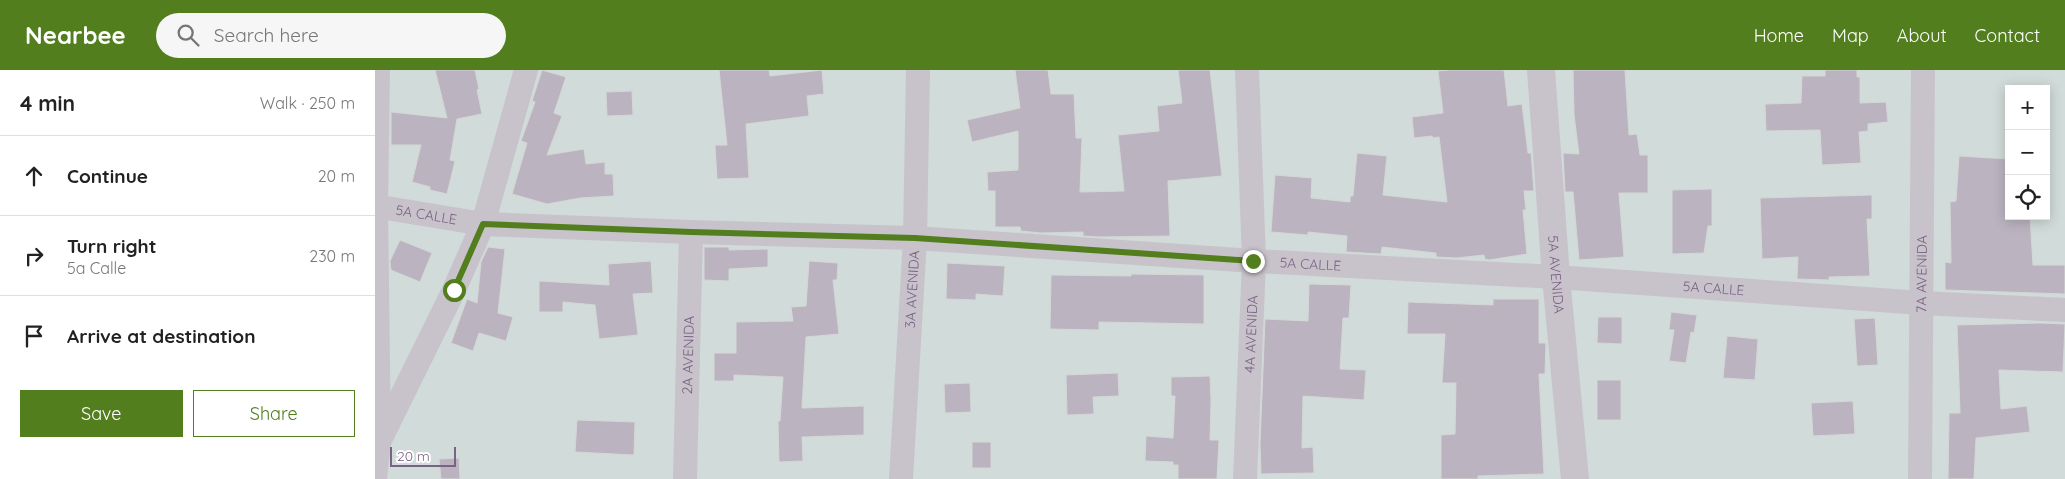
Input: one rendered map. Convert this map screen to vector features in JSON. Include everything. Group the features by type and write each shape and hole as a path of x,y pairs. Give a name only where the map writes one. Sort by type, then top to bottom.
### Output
{"street":[{"path":"375,479 379,442 375,206 378,70"},
{"path":"379,442 454,290 483,224 526,70"},
{"name":"3A AVENIDA","path":"901,479 915,238 918,70"},
{"name":"4A AVENIDA","path":"1245,479 1253,261 1247,70"},
{"name":"5A AVENIDA","path":"1541,70 1556,277 1575,479"},
{"name":"7A AVENIDA","path":"1920,479 1923,70"},
{"name":"5A CALLE","path":"375,206 483,224 915,238 1253,261 1556,277 1922,303 2065,310"},
{"name":"2A AVENIDA","path":"685,479 691,232"}],"shaded area":[{"path":"375,70 2065,70 2065,479 375,479"}],"building":[{"path":"435,70 475,70 482,114 457,119 450,160 455,161 447,194 430,190 430,187 412,182 421,145 391,145 391,112 447,118"},
{"path":"542,70 566,77 554,113 562,116 547,155 584,149 586,164 605,162 605,174 613,174 614,196 580,198 547,204 512,194 527,143 521,141 535,102 532,101"},
{"path":"719,70 769,70 770,76 822,70 824,94 807,96 809,116 746,124 749,178 717,179 715,145 727,145"},
{"path":"1015,70 1048,70 1051,94 1074,94 1076,138 1082,138 1080,192 1124,191 1118,135 1159,131 1157,106 1182,103 1178,70 1210,70 1222,176 1168,181 1170,236 1099,237 1083,236 1083,232 1041,233 1021,231 1020,227 995,227 995,191 988,191 987,172 1018,170 1018,131 972,142 967,120 1020,108"},
{"path":"1504,70 1508,106 1522,104 1528,153 1531,153 1534,191 1524,191 1526,210 1523,210 1527,254 1489,260 1485,259 1484,255 1457,258 1436,257 1436,253 1382,247 1381,254 1346,252 1347,236 1308,232 1308,235 1271,232 1275,175 1312,178 1311,198 1350,202 1350,196 1353,196 1357,153 1387,156 1383,195 1447,202 1439,137 1414,138 1412,117 1443,113 1438,71"},
{"path":"1573,70 1625,70 1629,135 1637,134 1640,155 1648,155 1648,193 1619,193 1624,257 1579,260 1573,192 1565,192 1563,153 1579,154 1574,115"},
{"path":"1825,70 1857,70 1857,77 1860,77 1860,103 1886,102 1888,122 1868,124 1868,131 1859,132 1861,163 1822,165 1820,130 1766,131 1765,104 1801,103 1802,76 1825,76"},
{"path":"632,91 633,115 607,116 606,92"},
{"path":"1959,156 2005,159 2005,220 2030,220 2033,265 2065,265 2065,294 1945,290 1945,262 1951,263 1950,202 1956,201"},
{"path":"1712,189 1712,226 1708,226 1704,253 1672,254 1672,190"},
{"path":"1872,195 1872,219 1867,219 1870,276 1829,277 1829,280 1797,279 1798,257 1762,259 1760,198"},
{"path":"400,240 432,253 420,282 391,270 390,261"},
{"path":"488,247 505,249 498,313 513,317 506,341 479,333 473,351 451,343 467,299 477,303 481,262"},
{"path":"704,247 729,247 729,250 768,249 768,267 729,269 729,281 704,280"},
{"path":"651,261 653,293 633,294 638,335 599,339 595,305 563,302 563,312 539,312 539,281 609,285 608,264"},
{"path":"809,261 838,263 837,280 833,280 839,334 806,337 802,408 864,406 864,435 802,437 803,461 779,462 778,421 780,421 783,377 734,375 734,381 714,381 714,353 736,353 736,322 793,321 791,307 806,306"},
{"path":"947,263 1005,266 1003,296 976,294 976,300 946,299"},
{"path":"1131,274 1204,275 1204,324 1099,322 1099,330 1050,329 1051,275 1131,276"},
{"path":"1309,284 1351,285 1349,318 1343,318 1340,369 1366,370 1364,400 1303,396 1302,448 1313,447 1314,473 1261,474 1260,444 1265,319 1308,321"},
{"path":"1493,299 1539,299 1539,343 1546,343 1545,374 1539,374 1544,474 1478,476 1478,479 1441,479 1441,435 1455,434 1456,383 1442,383 1445,334 1407,334 1408,302 1493,305"},
{"path":"1671,312 1697,315 1694,333 1691,332 1686,363 1669,361 1674,330 1669,330"},
{"path":"1598,317 1622,317 1622,344 1597,343"},
{"path":"1875,318 1878,365 1857,366 1854,319"},
{"path":"2065,324 2063,372 1999,370 2001,409 2027,406 2030,432 1976,438 1974,479 1948,479 1949,413 1960,413 1957,325"},
{"path":"1727,336 1758,339 1755,380 1723,378"},
{"path":"1118,373 1119,396 1093,397 1094,414 1067,415 1066,375"},
{"path":"1210,376 1210,440 1219,440 1217,479 1178,479 1178,465 1173,465 1173,462 1145,461 1146,436 1173,438 1175,396 1171,396 1171,377"},
{"path":"1597,380 1621,380 1621,420 1597,420"},
{"path":"970,383 971,412 945,413 944,384"},
{"path":"1853,401 1855,434 1813,436 1811,403"},
{"path":"577,420 635,422 634,455 575,452"},
{"path":"972,442 991,442 991,468 972,468"},
{"path":"459,458 460,479 441,479 439,459"}],"route":[{"path":"454,290 483,224 915,238 1253,261"}]}
